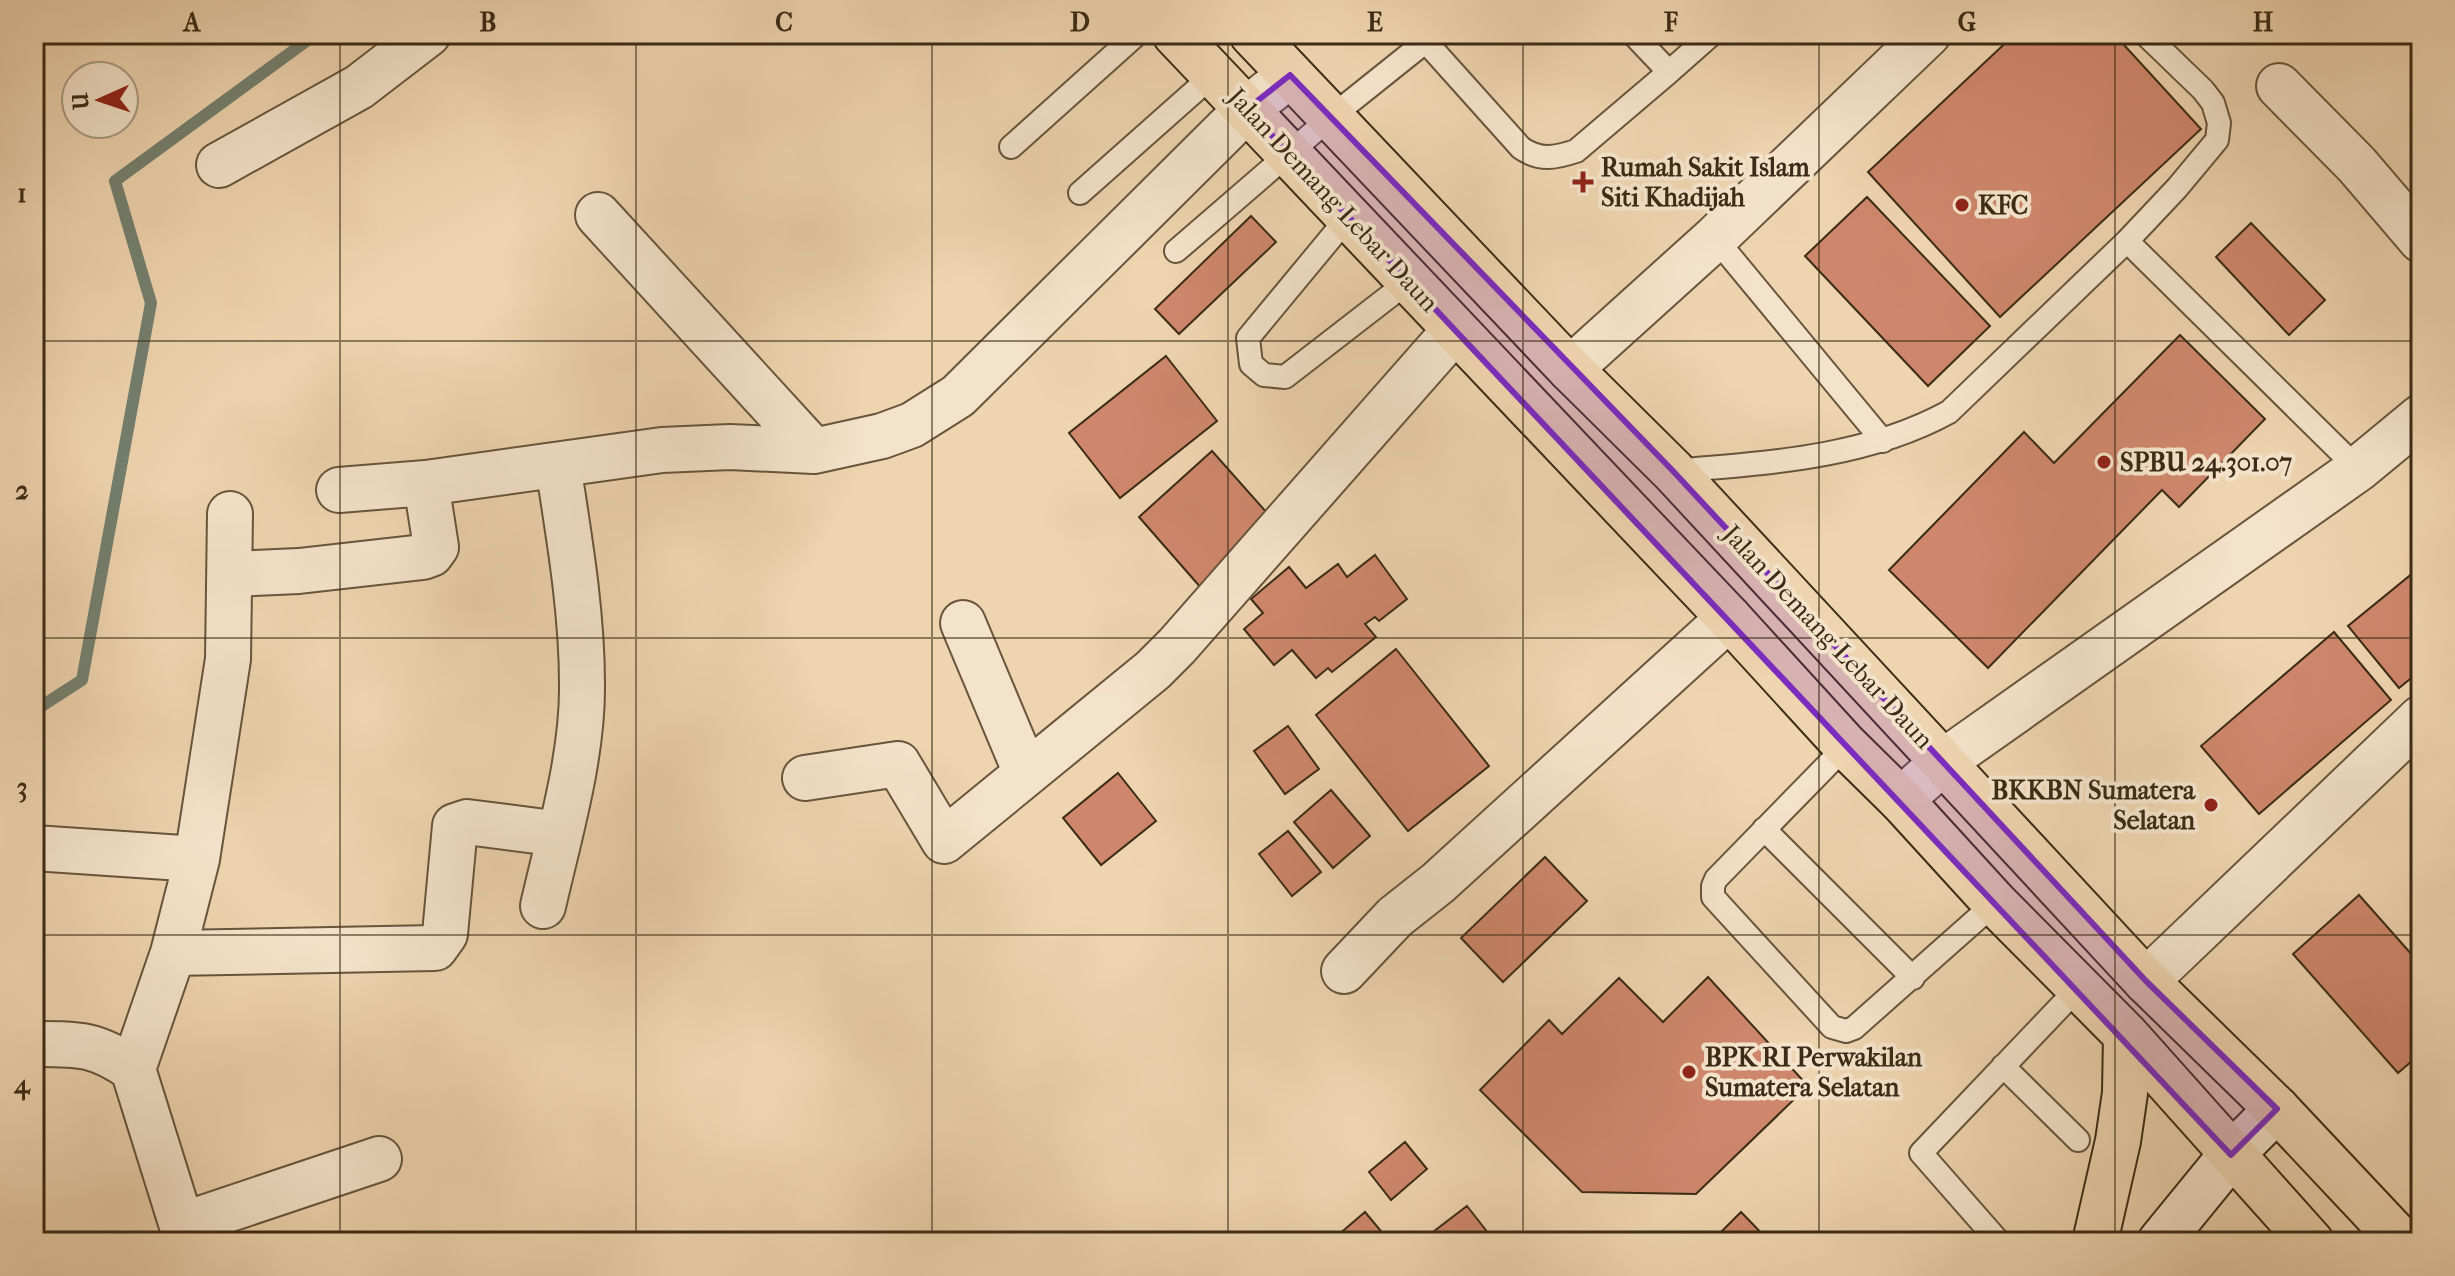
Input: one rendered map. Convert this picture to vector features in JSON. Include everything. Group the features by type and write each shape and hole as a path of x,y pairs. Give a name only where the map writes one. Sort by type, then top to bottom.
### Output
{"highway":[{"name":"Jalan Demang Lebar Daun","path":"1175,34 1995,903 2126,1035 2311,1242"},
{"name":"Jalan Demang Lebar Daun","path":"1252,34 1570,369 1673,471 2146,981 2277,1109 2402,1242"},
{"path":"2095,1242 2120,1129 2125,1093 2126,1035"}],"street":[{"path":"219,165 359,87 428,34"},
{"path":"1570,369 1715,238 1928,34"},
{"path":"339,490 426,483 662,450 730,447 814,451 882,436 912,425 958,396 1247,109 1290,75"},
{"path":"2279,86 2357,165 2421,240"},
{"path":"598,215 814,451"},
{"path":"805,778 898,764 944,841 1153,670 1177,646 1455,330"},
{"path":"1901,800 1943,762 2358,469 2421,417"},
{"path":"543,906 577,744 583,686 572,560 558,465"},
{"path":"231,574 299,571 431,554 436,547 426,483"},
{"path":"230,514 228,659 197,859 173,953 133,1069 184,1234 379,1159"},
{"path":"1344,971 1395,917 1438,883 1729,618"},
{"path":"963,623 1026,773"},
{"path":"2146,981 2421,718"},
{"path":"173,953 435,948 445,934 455,826 467,822 560,834"},
{"path":"34,848 197,859"},
{"path":"34,1044 89,1045 110,1053 133,1069"},
{"path":"2160,1242 2231,1155 2277,1109"}],"lane":[{"path":"1011,147 1137,34"},
{"path":"1633,34 1669,72"},
{"path":"1176,251 1330,118 1430,38 1521,148 1543,158 1558,158 1576,151 1712,34"},
{"path":"1673,471 1771,462 1883,441 1918,429 1949,412 2127,241 2217,140 2217,114 2203,90 2145,34"},
{"path":"1080,193 1213,75"},
{"path":"1349,216 1248,338 1251,364 1264,375 1285,377 1409,281"},
{"path":"1715,238 1883,441"},
{"path":"2127,241 2358,469"},
{"path":"1846,746 1716,879 1713,886 1713,897 1832,1027 1846,1031 1854,1028 1995,903"},
{"path":"1764,829 1913,978"},
{"path":"1999,1242 1921,1153 2079,987"},
{"path":"2003,1066 2078,1140"}],"highlighted area":[{"path":"1290,75 1673,471 2146,981 2277,1109 2231,1155 1247,109"}],"building":[{"path":"2015,34 2114,34 2201,129 2000,317 1868,172"},
{"path":"1867,197 1990,326 1928,386 1805,256"},
{"path":"1251,216 1276,242 1179,334 1155,309"},
{"path":"2251,223 2325,300 2289,335 2216,257"},
{"path":"2180,335 2265,419 2179,507 2162,490 1988,668 1889,570 2024,432 2054,463"},
{"path":"1166,356 1217,421 1120,498 1069,433"},
{"path":"1212,451 1276,523 1202,589 1139,517"},
{"path":"1375,555 1407,599 1379,621 1375,617 1365,624 1376,637 1332,672 1328,668 1316,678 1292,650 1274,665 1244,629 1263,613 1251,599 1289,567 1306,588 1338,564 1347,577"},
{"path":"2413,573 2421,582 2421,670 2399,688 2348,626"},
{"path":"2334,632 2391,700 2259,814 2201,746"},
{"path":"1396,649 1489,766 1408,831 1316,715"},
{"path":"1288,726 1319,769 1285,794 1254,751"},
{"path":"1118,773 1156,821 1101,865 1063,818"},
{"path":"1331,790 1370,836 1333,868 1294,822"},
{"path":"1288,831 1321,872 1292,896 1259,854"},
{"path":"1545,857 1587,901 1503,982 1461,938"},
{"path":"2359,895 2421,965 2421,1053 2398,1073 2293,954"},
{"path":"1708,977 1808,1086 1696,1194 1582,1192 1480,1090 1549,1020 1562,1034 1619,978 1663,1022"},
{"path":"1405,1142 1427,1169 1391,1200 1369,1172"},
{"path":"1467,1206 1492,1238 1486,1242 1440,1242 1433,1232"},
{"path":"1365,1212 1390,1242 1330,1242"},
{"path":"1741,1212 1770,1242 1711,1242"}],"waterway":[{"path":"34,711 82,680 151,303 115,181 316,34"}],"place":[{"name":"Rumah Sakit Islam Siti Khadijah","path":"1583,182"},
{"name":"KFC","path":"1962,205"},
{"name":"SPBU 24.301.07","path":"2104,462"},
{"name":"BKKBN Sumatera Selatan","path":"2211,805"},
{"name":"BPK RI Perwakilan Sumatera Selatan","path":"1689,1072"}]}
